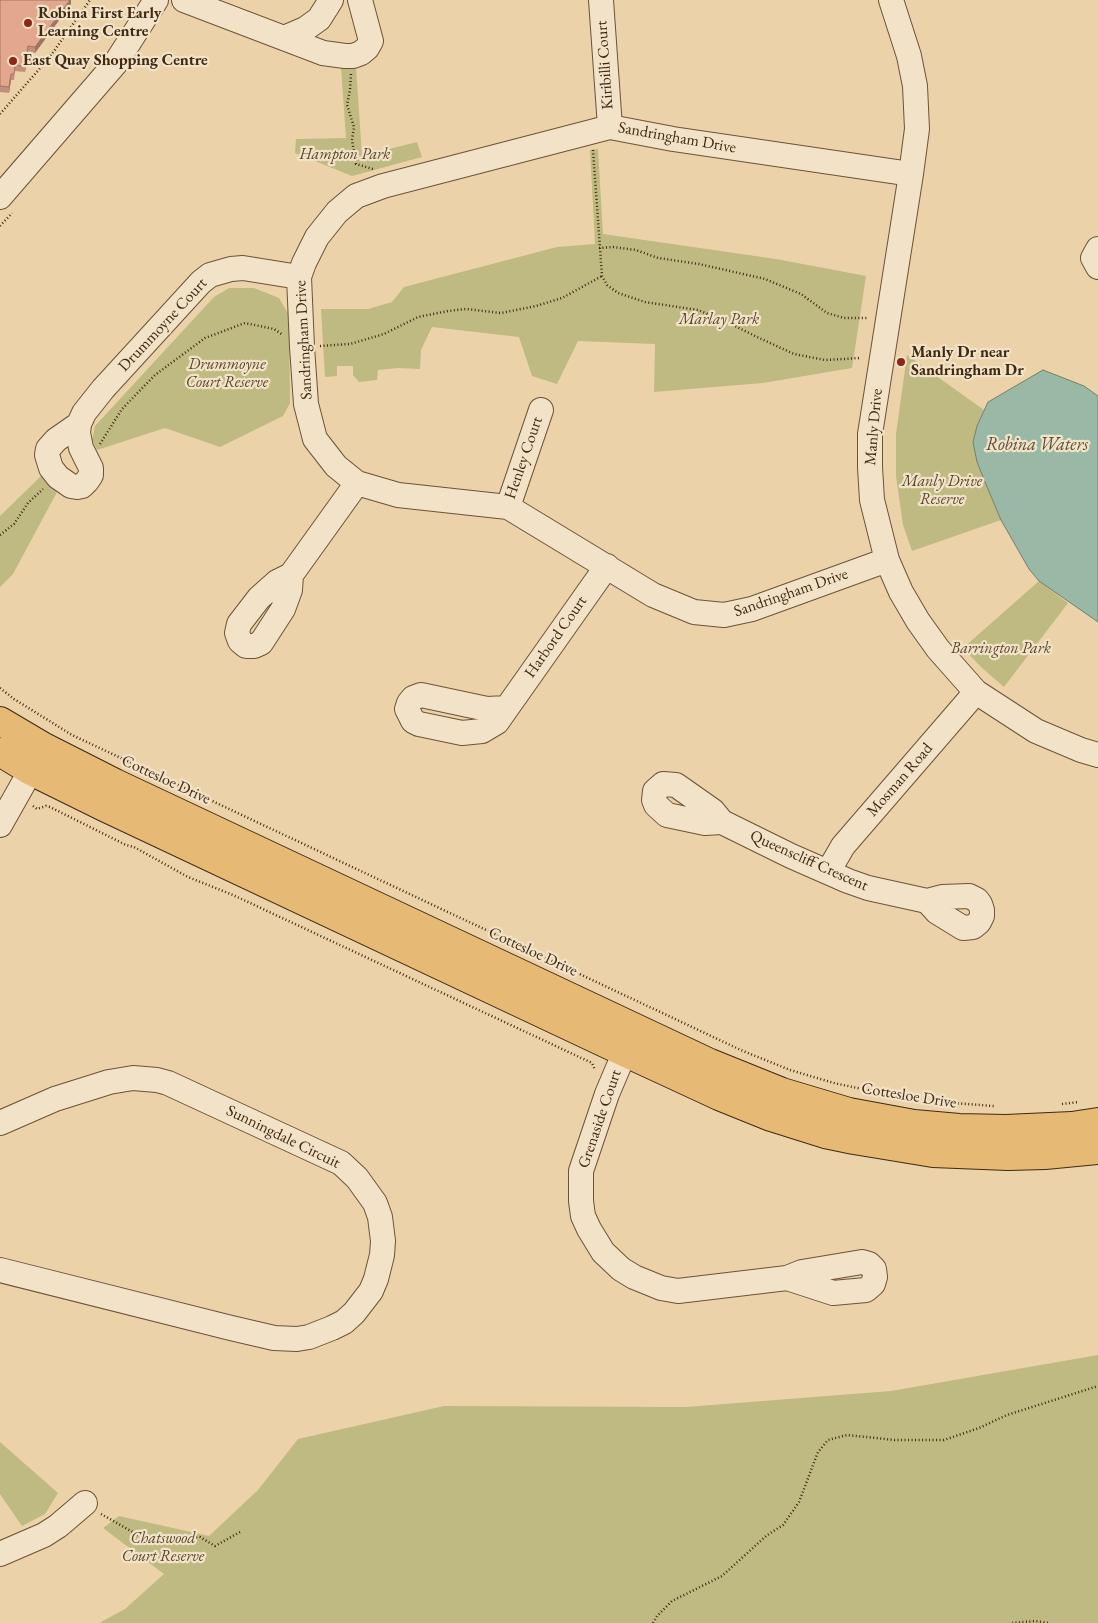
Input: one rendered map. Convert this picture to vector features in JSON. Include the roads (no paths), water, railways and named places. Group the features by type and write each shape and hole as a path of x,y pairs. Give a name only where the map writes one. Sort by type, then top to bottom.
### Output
{"main road":[{"name":"Cottesloe Drive","path":"0,721 44,747 115,783 717,1066 782,1092 827,1106 914,1124 982,1129 1050,1127 1098,1122"},
{"path":"0,752 31,771 104,807 624,1052 719,1096 772,1117 825,1134 933,1153 983,1156 1045,1155 1098,1150"}],"street":[{"path":"0,197 115,64 156,0"},
{"path":"184,0 324,53 353,56 367,48 370,41 360,0"},
{"path":"284,38 305,29 319,19 331,0"},
{"name":"Manly Drive","path":"891,0 909,56 915,86 917,128 870,434 872,500 888,560 901,592 918,621 938,649 976,692 1036,731 1098,755"},
{"name":"Kiribilli Court","path":"600,1 601,129"},
{"name":"Sandringham Drive","path":"888,560 752,609 724,615 694,612 653,595 508,507 398,495 357,483 336,466 315,438 306,404 300,277 304,263 317,237 337,212 356,196 395,183 601,129 911,174"},
{"path":"1098,249 1093,258 1098,267"},
{"name":"Drummoyne Court","path":"79,424 67,431 48,449 48,463 58,477 71,486 82,486 90,475 91,468 81,448 78,433 79,424 84,413 103,389 201,282 210,275 231,268 243,268 300,277"},
{"name":"Henley Court","path":"508,507 541,410"},
{"path":"291,575 357,483"},
{"name":"Harbord Court","path":"506,708 607,566"},
{"name":"Mosman Road","path":"828,872 843,846 976,692"},
{"path":"0,825 44,747"},
{"name":"Queenscliff Crescent","path":"722,822 791,856 868,888 927,900"},
{"name":"Grenaside Court","path":"636,1027 607,1094 581,1171 583,1216 589,1229 603,1252 621,1269 634,1277 661,1288 678,1291 787,1278"},
{"name":"Sunningdale Circuit","path":"0,1123 62,1097 109,1082 133,1078 168,1083 341,1163 357,1178 375,1203 380,1217 383,1241 382,1255 376,1279 371,1291 359,1306 344,1322 309,1337 297,1339 274,1338 248,1332 0,1270"},
{"path":"0,1554 44,1535 85,1504"}],"water":[{"name":"Robina Waters","path":"1043,370 1084,386 1098,396 1098,622 1039,581 1029,569 1001,520 977,462 973,442 977,426 988,402"}],"place":[{"name":"Robina First Early Learning Centre","path":"28,23"},
{"name":"East Quay Shopping Centre","path":"13,61"},
{"name":"Manly Dr near Sandringham Dr","path":"901,362"}],"park label":[{"name":"Hampton Park","path":"345,155"},
{"name":"Marlay Park","path":"719,320"},
{"name":"Drummoyne Court Reserve","path":"227,374"},
{"name":"Manly Drive Reserve","path":"942,491"},
{"name":"Barrington Park","path":"1001,649"},
{"name":"Chatswood Court Reserve","path":"163,1548"}]}
